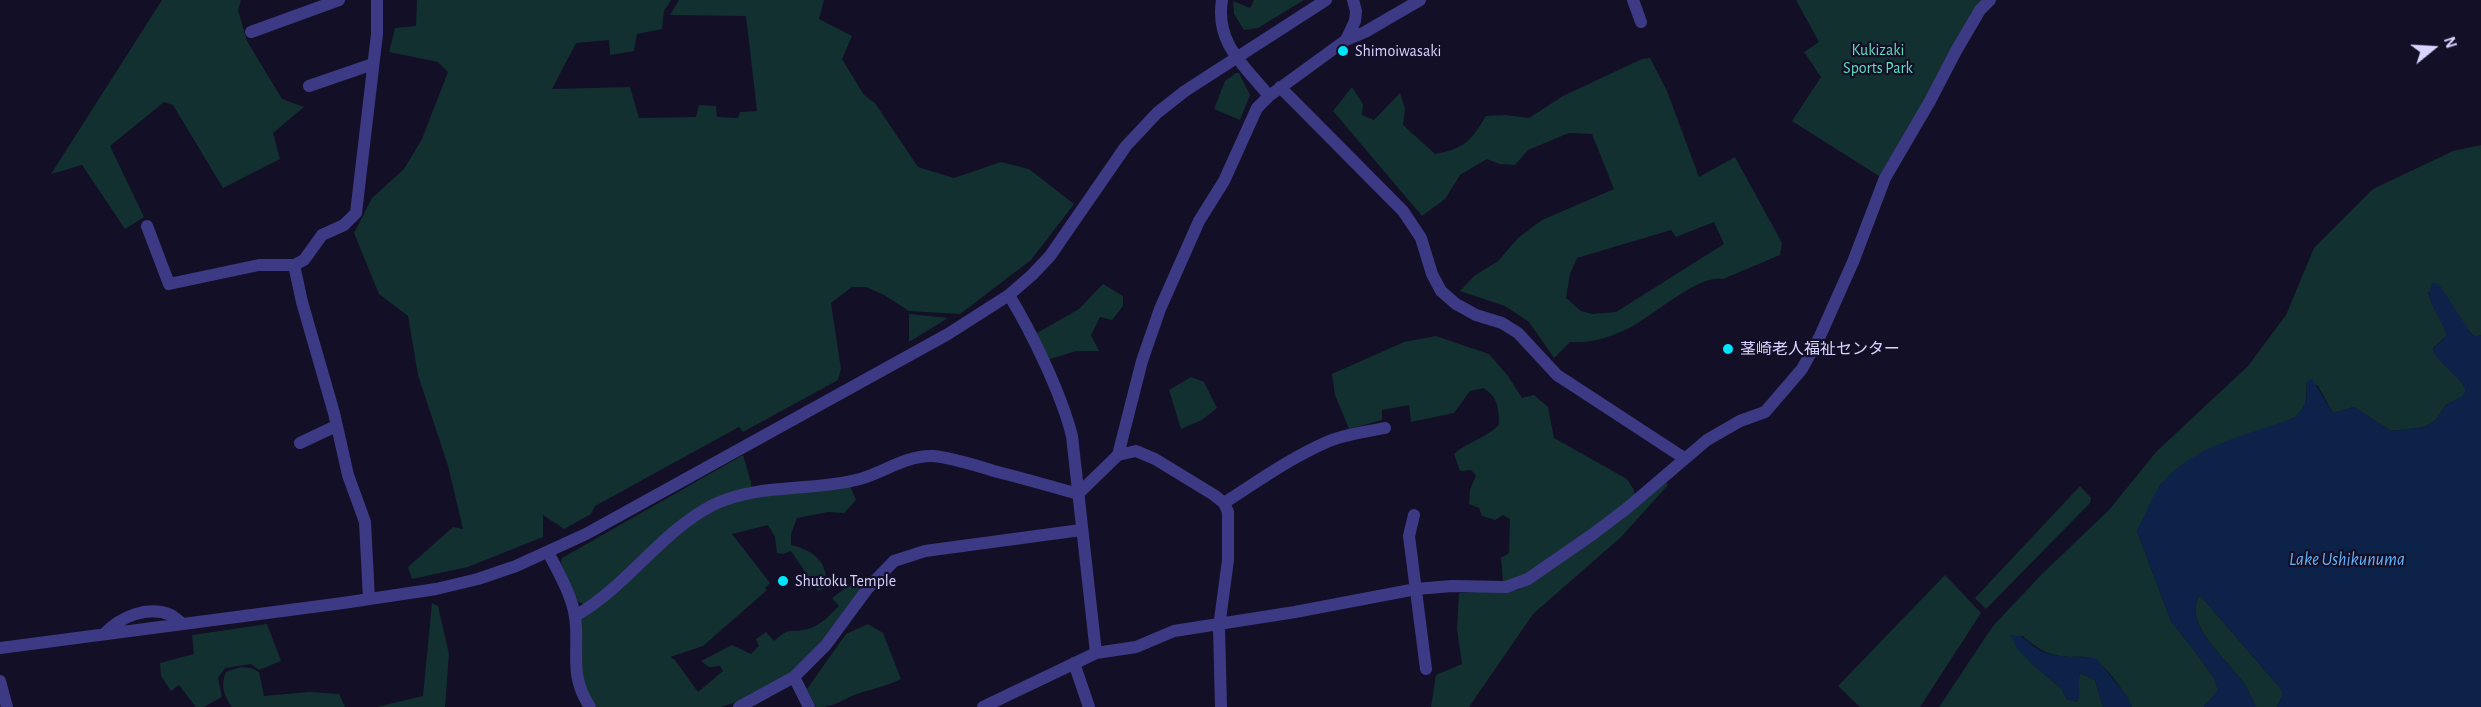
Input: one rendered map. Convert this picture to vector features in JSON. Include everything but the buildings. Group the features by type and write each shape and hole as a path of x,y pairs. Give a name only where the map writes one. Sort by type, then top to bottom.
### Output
{"street":[{"path":"251,32 339,0"},
{"path":"147,226 169,284 259,265 294,266 304,260 322,235 344,225 356,213 377,34 377,0"},
{"path":"1222,0 1220,22 1224,35 1236,57 1269,96"},
{"path":"0,648 436,589 478,579 548,552 586,534 948,334 1009,295 1050,256 1112,164 1142,127 1185,91 1326,0"},
{"path":"1346,40 1355,21 1356,11 1353,0"},
{"path":"1078,494 1118,455 1142,361 1179,263 1199,221 1238,152 1257,108 1280,87 1346,40 1365,32 1420,0"},
{"path":"1633,0 1641,22"},
{"path":"983,707 1096,652 1136,647 1174,631 1416,589 1452,586 1506,587 1528,579 1626,509 1684,458 1722,430 1765,412 1802,369 1820,336 1853,262 1885,178 1980,10 1990,0"},
{"path":"309,86 373,64"},
{"path":"1280,87 1403,211 1421,238 1432,274 1441,291 1456,304 1476,315 1502,323 1518,333 1557,375 1684,458"},
{"path":"294,266 302,302 324,374 348,476 365,522 369,599"},
{"path":"1009,295 1022,317 1067,418 1072,436 1096,652"},
{"path":"300,443 336,426"},
{"path":"1224,503 1327,442 1345,435 1385,428"},
{"path":"1118,455 1136,451 1155,459 1224,503 1228,512 1229,527 1221,623 1221,707"},
{"path":"575,616 614,590 688,521 734,497 845,482 872,475 900,462 930,456 953,459 1078,494"},
{"path":"1414,515 1409,536 1426,669"},
{"path":"739,707 794,677 826,645 868,588 894,561 925,550 1081,530"},
{"path":"548,552 575,616 576,672 585,700 590,707"},
{"path":"1074,663 1089,707"},
{"path":"794,677 809,707"},
{"path":"0,681 7,707"}],"green space":[{"path":"162,0 241,0 238,10 247,41 282,99 304,107 273,133 280,159 223,188 173,105 164,102 110,146 144,217 125,229 82,165 51,174"},
{"path":"417,0 671,0 664,11 662,29 637,34 634,51 610,55 609,40 576,43 552,89 630,87 639,118 696,117 699,105 716,106 717,117 738,118 740,112 757,111 746,16 670,15 679,0 824,0 819,19 852,36 842,59 864,95 875,103 918,167 954,178 1001,162 1029,169 1074,204 1031,260 960,314 909,311 866,287 852,287 831,303 841,369 838,380 743,432 739,427 595,506 591,514 564,529 543,515 543,537 468,567 412,579 408,567 453,527 463,529 448,466 418,375 408,316 379,294 354,233 372,198 404,169 422,139 448,72 438,62 389,52 395,28 416,26"},
{"path":"1254,0 1304,0 1258,28 1244,30 1234,14 1233,1 1250,8"},
{"name":"Kukizaki Sports Park","path":"1796,0 1987,0 1879,176 1792,121 1821,77 1804,52 1819,42"},
{"path":"1650,58 1667,91 1699,177 1735,157 1782,243 1780,255 1723,279 1702,282 1614,335 1593,341 1570,342 1554,358 1529,322 1505,306 1460,291 1474,276 1498,261 1518,238 1542,220 1614,189 1592,134 1569,133 1528,150 1515,165 1499,164 1487,159 1460,175 1445,199 1422,216 1333,111 1352,87 1363,104 1362,115 1374,120 1400,93 1405,109 1403,125 1435,154 1466,143 1486,116 1506,115 1529,118 1563,96 1642,59","holes":["1714,222 1724,244 1616,312 1592,314 1581,311 1566,298 1570,274 1577,258 1671,230 1676,237"]},
{"path":"1239,73 1250,95 1240,120 1214,109 1225,81"},
{"path":"2481,145 2481,335 2475,337 2428,291 2447,335 2433,348 2439,360 2463,384 2466,390 2463,396 2446,405 2436,420 2425,427 2391,431 2354,407 2333,413 2318,386 2307,381 2305,405 2294,418 2198,455 2161,484 2137,531 2171,621 2214,678 2218,690 2204,707 2132,707 2114,679 2096,661 2088,657 2053,655 2021,635 2031,663 2062,689 2067,699 2077,702 2080,673 2095,680 2103,707 1939,707 1993,626 2042,574 2109,510 2156,452 2248,366 2286,315 2314,248 2373,189 2453,151"},
{"path":"1103,284 1123,296 1123,306 1112,320 1100,317 1091,335 1099,351 1076,351 1047,360 1035,334 1079,309"},
{"path":"909,314 948,318 909,342"},
{"path":"1436,336 1489,354 1508,376 1522,398 1534,395 1548,407 1554,438 1627,479 1634,490 1635,497 1601,524 1521,578 1503,582 1501,558 1509,553 1510,519 1503,515 1495,520 1482,516 1479,508 1469,504 1470,490 1476,475 1471,470 1460,471 1454,454 1499,425 1498,408 1495,399 1488,391 1483,388 1470,391 1454,413 1411,422 1409,405 1382,410 1382,420 1349,429 1335,395 1332,374 1404,342"},
{"path":"1191,377 1204,382 1217,408 1202,420 1181,429 1169,390"},
{"path":"743,455 751,490 719,499 592,601 584,604 578,602 561,563 562,558"},
{"path":"1665,480 1668,485 1621,537 1533,614 1469,707 1431,707 1436,675 1462,664 1457,629 1459,593 1518,590 1587,543"},
{"path":"850,486 856,500 844,513 828,512 797,518 791,534 791,545 807,550 823,565 825,587 818,591 791,551 783,554 777,553 775,537 768,525 732,534 770,583 765,588 767,590 703,646 670,657 675,660 698,692 723,671 720,666 709,667 701,661 732,645 751,654 759,646 756,639 766,632 774,641 788,631 802,630 817,625 839,606 832,598 857,583 861,591 823,643 792,673 745,699 721,707 597,707 585,687 582,676 580,618 678,534 698,519 720,507 746,499 791,491"},
{"path":"2080,486 2091,498 2090,503 1986,609 1975,598"},
{"path":"1945,575 1981,613 1920,707 1860,707 1838,686"},
{"path":"2200,595 2281,689 2283,694 2277,707 2256,707 2247,688 2208,639 2196,616 2196,605"},
{"path":"432,603 438,606 449,654 445,707 377,707 423,696"},
{"path":"267,624 281,661 259,670 251,664 225,668 218,678 222,697 204,707 196,707 179,685 171,691 161,676 160,663 194,654 192,635"},
{"path":"868,624 883,633 901,679 835,704 816,707 807,689 846,634"},
{"path":"240,667 251,668 259,672 264,696 309,692 339,694 345,707 232,707 225,695 223,681 226,672"}],"water":[{"name":"Lake Ushikunuma","path":"2432,283 2439,284 2470,332 2475,337 2481,335 2481,707 2277,707 2283,694 2281,689 2200,595 2196,606 2196,617 2201,628 2216,651 2247,688 2256,707 2204,707 2218,690 2214,678 2171,621 2137,531 2152,499 2163,482 2190,459 2224,442 2294,418 2304,405 2307,381 2312,379 2333,413 2354,407 2391,431 2425,427 2436,420 2446,405 2463,396 2466,390 2459,379 2439,360 2433,349 2447,335 2431,303"},
{"path":"2010,635 2021,637 2038,650 2049,654 2097,659 2127,696 2132,707 2103,707 2095,680 2080,673 2077,702 2067,699 2062,689 2018,650"}],"place":[{"name":"Shimoiwasaki","path":"1343,51"},
{"name":"茎崎老人福祉センター","path":"1728,349"},
{"name":"Shutoku Temple","path":"783,581"}]}
